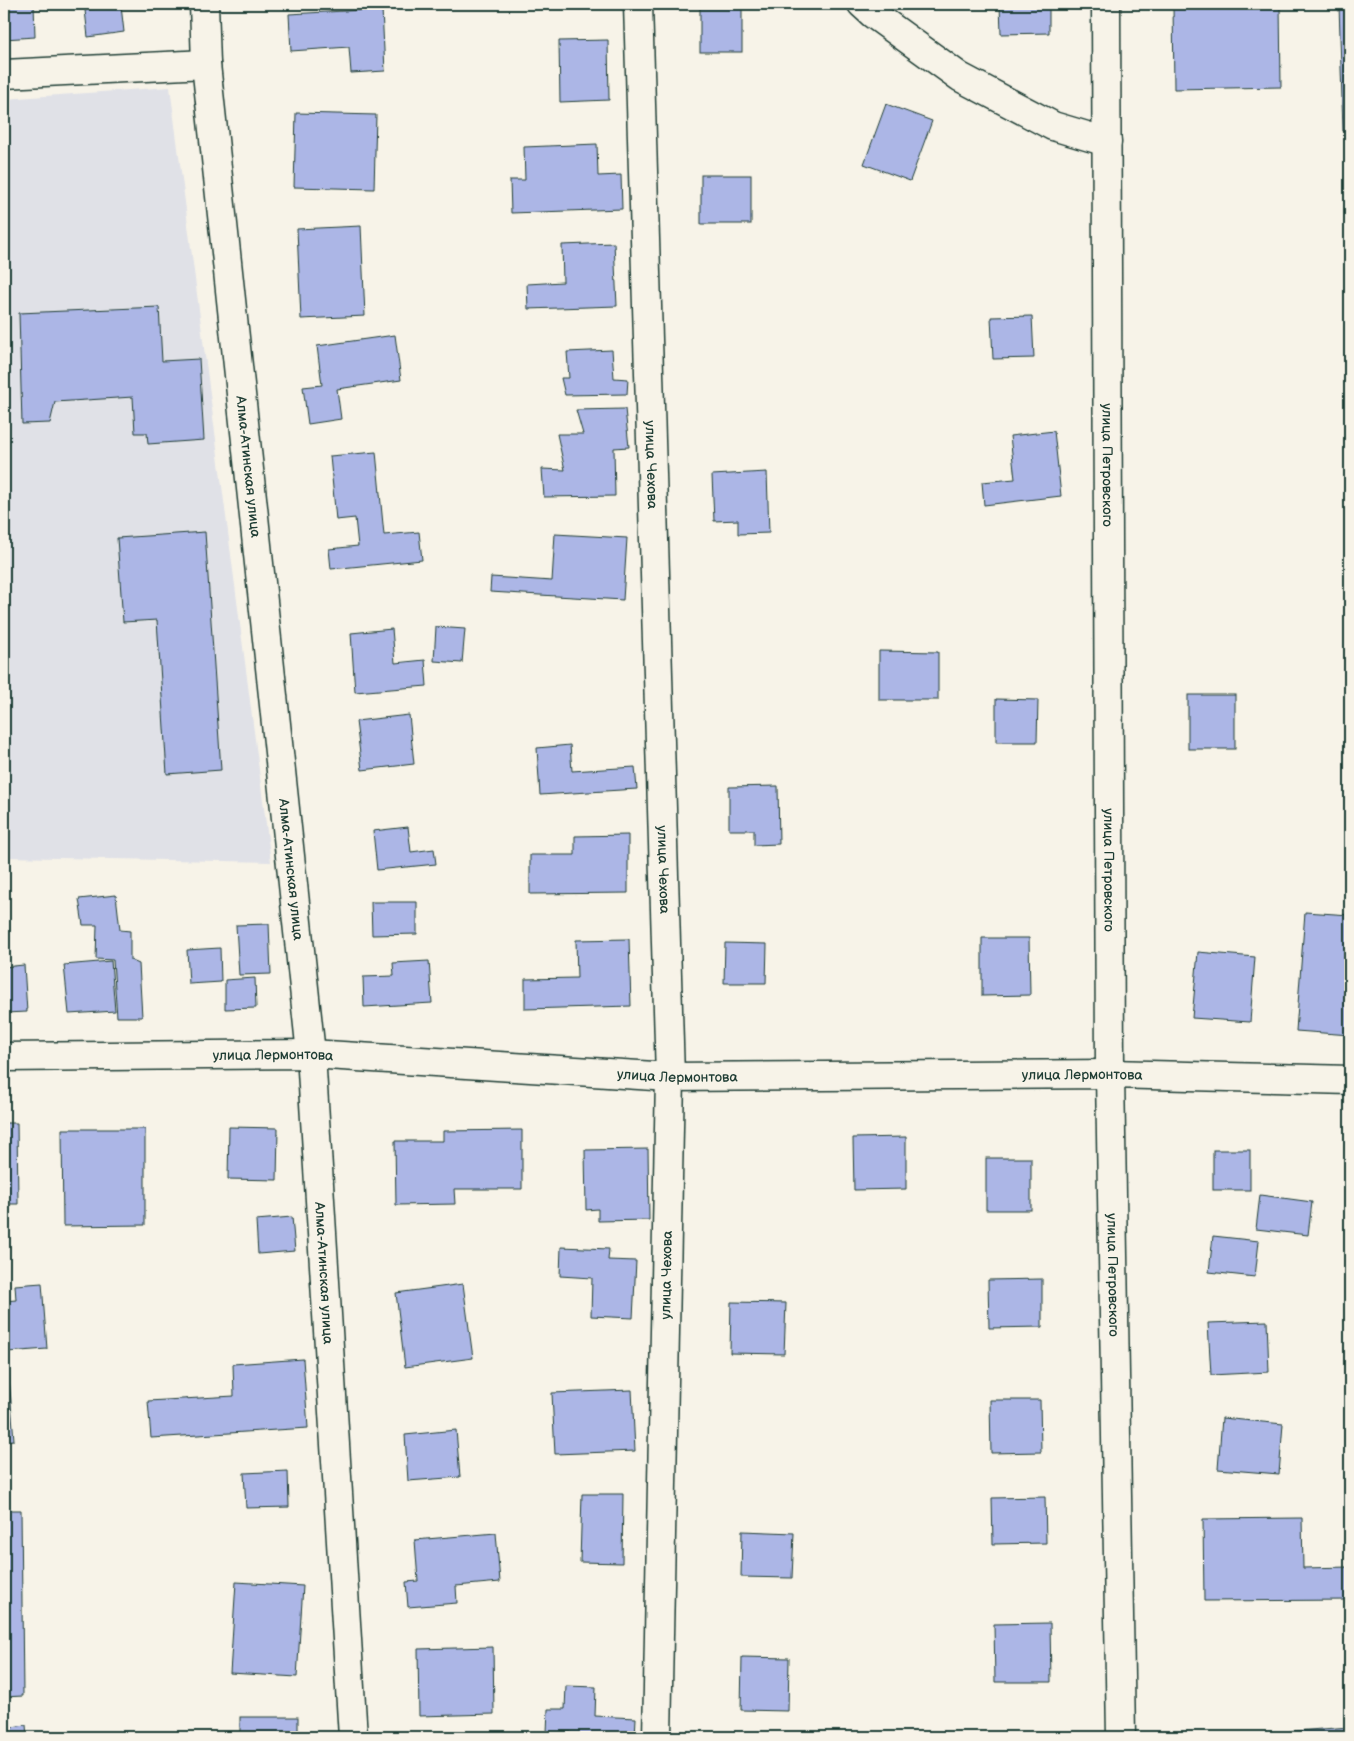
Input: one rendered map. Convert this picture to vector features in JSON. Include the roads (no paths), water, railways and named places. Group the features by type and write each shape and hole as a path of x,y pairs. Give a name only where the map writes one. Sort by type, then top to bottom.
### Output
{"street":[{"name":"Алма-Атинская улица","path":"204,4 206,64 311,1054 353,1737"},
{"name":"улица Чехова","path":"638,4 670,1077 657,1737"},
{"path":"862,4 960,77 1052,126 1107,142"},
{"name":"улица Петровского","path":"1106,4 1110,1074 1121,1737"},
{"path":"4,74 206,64"},
{"name":"улица Лермонтова","path":"4,1057 311,1054 670,1077 1110,1074 1350,1080"}]}
